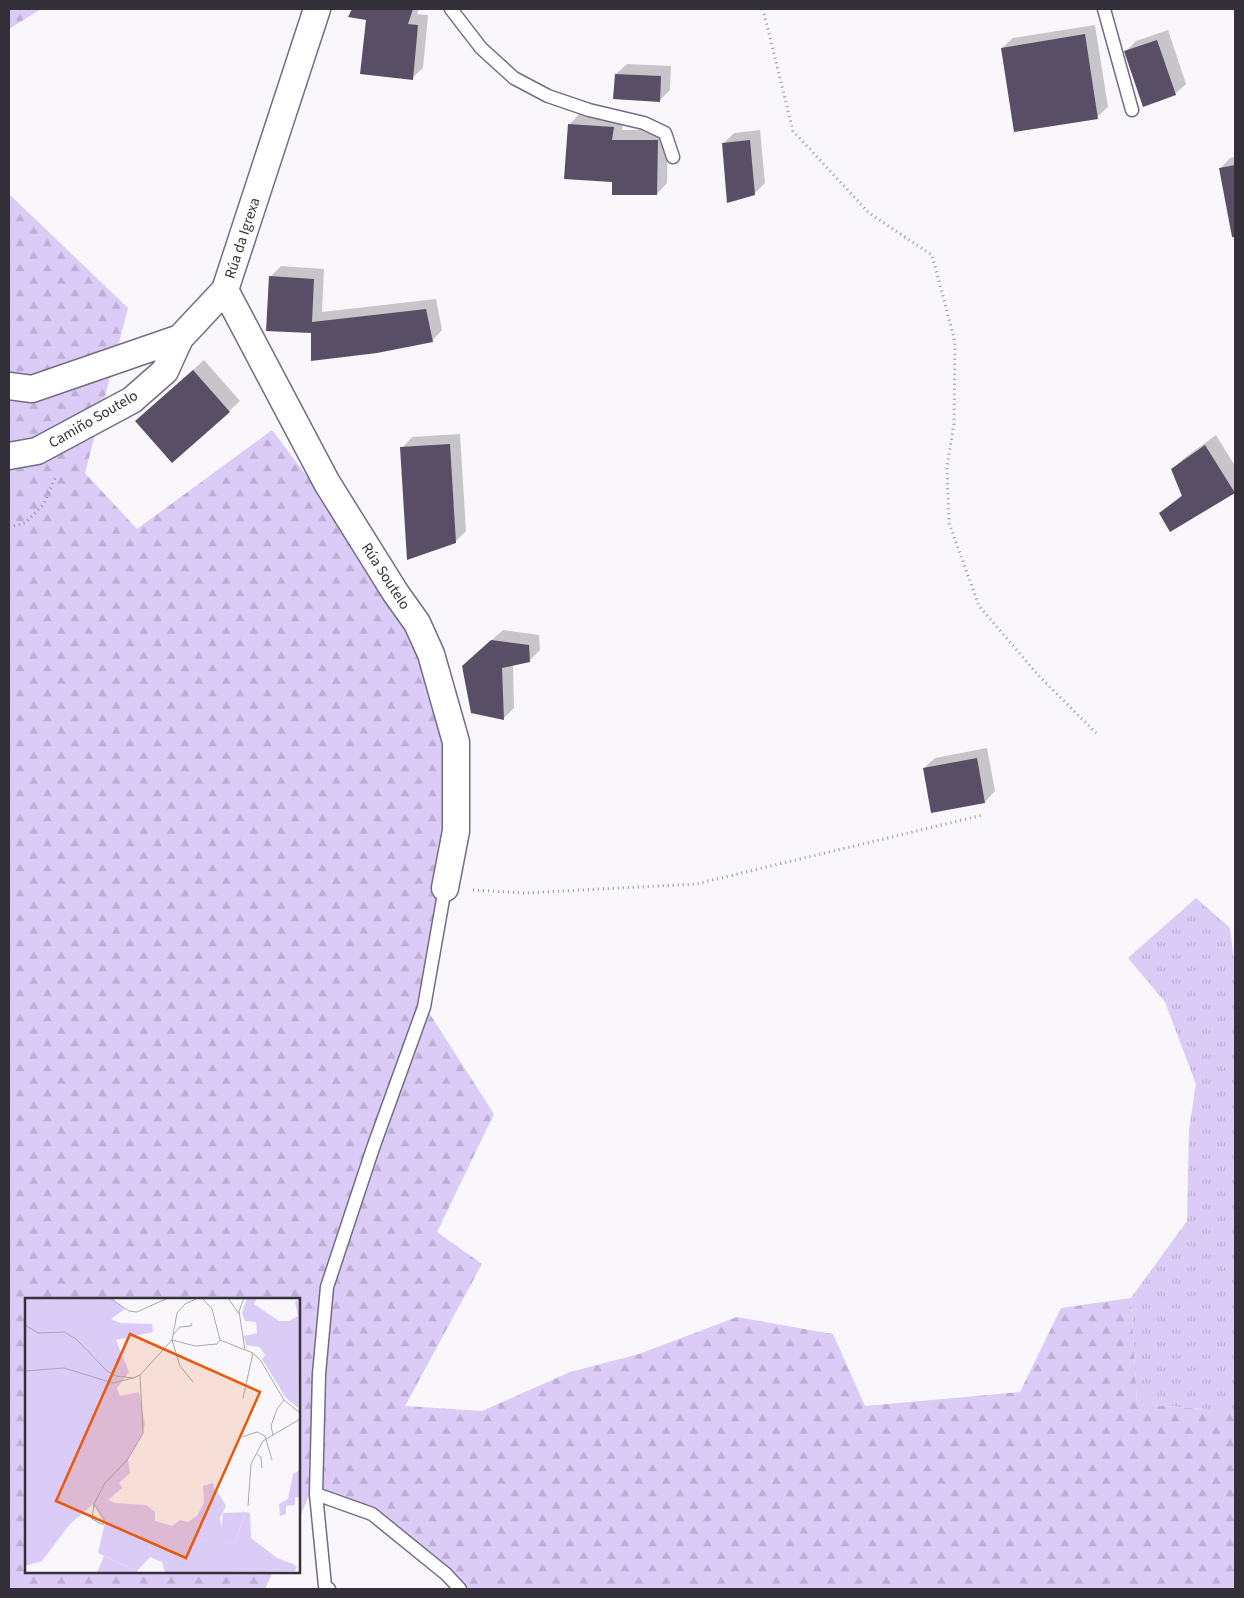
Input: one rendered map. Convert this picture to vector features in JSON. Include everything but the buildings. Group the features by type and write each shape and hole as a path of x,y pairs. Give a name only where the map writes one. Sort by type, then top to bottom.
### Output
{"street":[{"name":"Rúa da Igrexa","path":"9,386 32,389 180,338 225,290 317,9"},
{"name":"Rúa Soutelo","path":"225,290 327,483 395,592 418,623 431,654 456,742 456,831 445,888"},
{"name":"Camiño Soutelo","path":"9,456 36,451 132,400 165,371 180,338"}],"lane":[{"path":"451,9 481,48 514,78 548,96 589,110 644,123 665,133 673,157"},
{"path":"1104,9 1132,110"},
{"path":"329,1589 325,1586 316,1494 319,1374 327,1287 373,1148 424,1007 445,888"},
{"path":"316,1494 372,1514 446,1574 460,1589"}],"path":[{"path":"763,9 793,131 869,213 932,255 955,342 954,424 947,466 949,523 979,606 1038,675 1096,733"},
{"path":"9,527 25,523 43,505 56,476 62,469"},
{"path":"445,888 525,893 696,884 983,816"}],"green space":[{"path":"9,9 41,9 9,29"},
{"path":"9,194 128,308 85,473 137,529 272,430 406,607 456,742 424,1005 494,1114 437,1232 482,1264 405,1406 482,1411 570,1372 639,1354 737,1317 833,1334 865,1406 1020,1392 1061,1308 1131,1298 1137,1404 1205,1409 1235,1409 1235,1589 460,1589 372,1514 316,1494 309,1496 300,1517 300,1298 25,1298 25,1573 273,1573 265,1589 9,1589"},
{"path":"1196,898 1230,928 1235,969 1235,1409 1205,1409 1137,1404 1131,1298 1187,1221 1189,1129 1196,1084 1165,1002 1128,958"}]}
